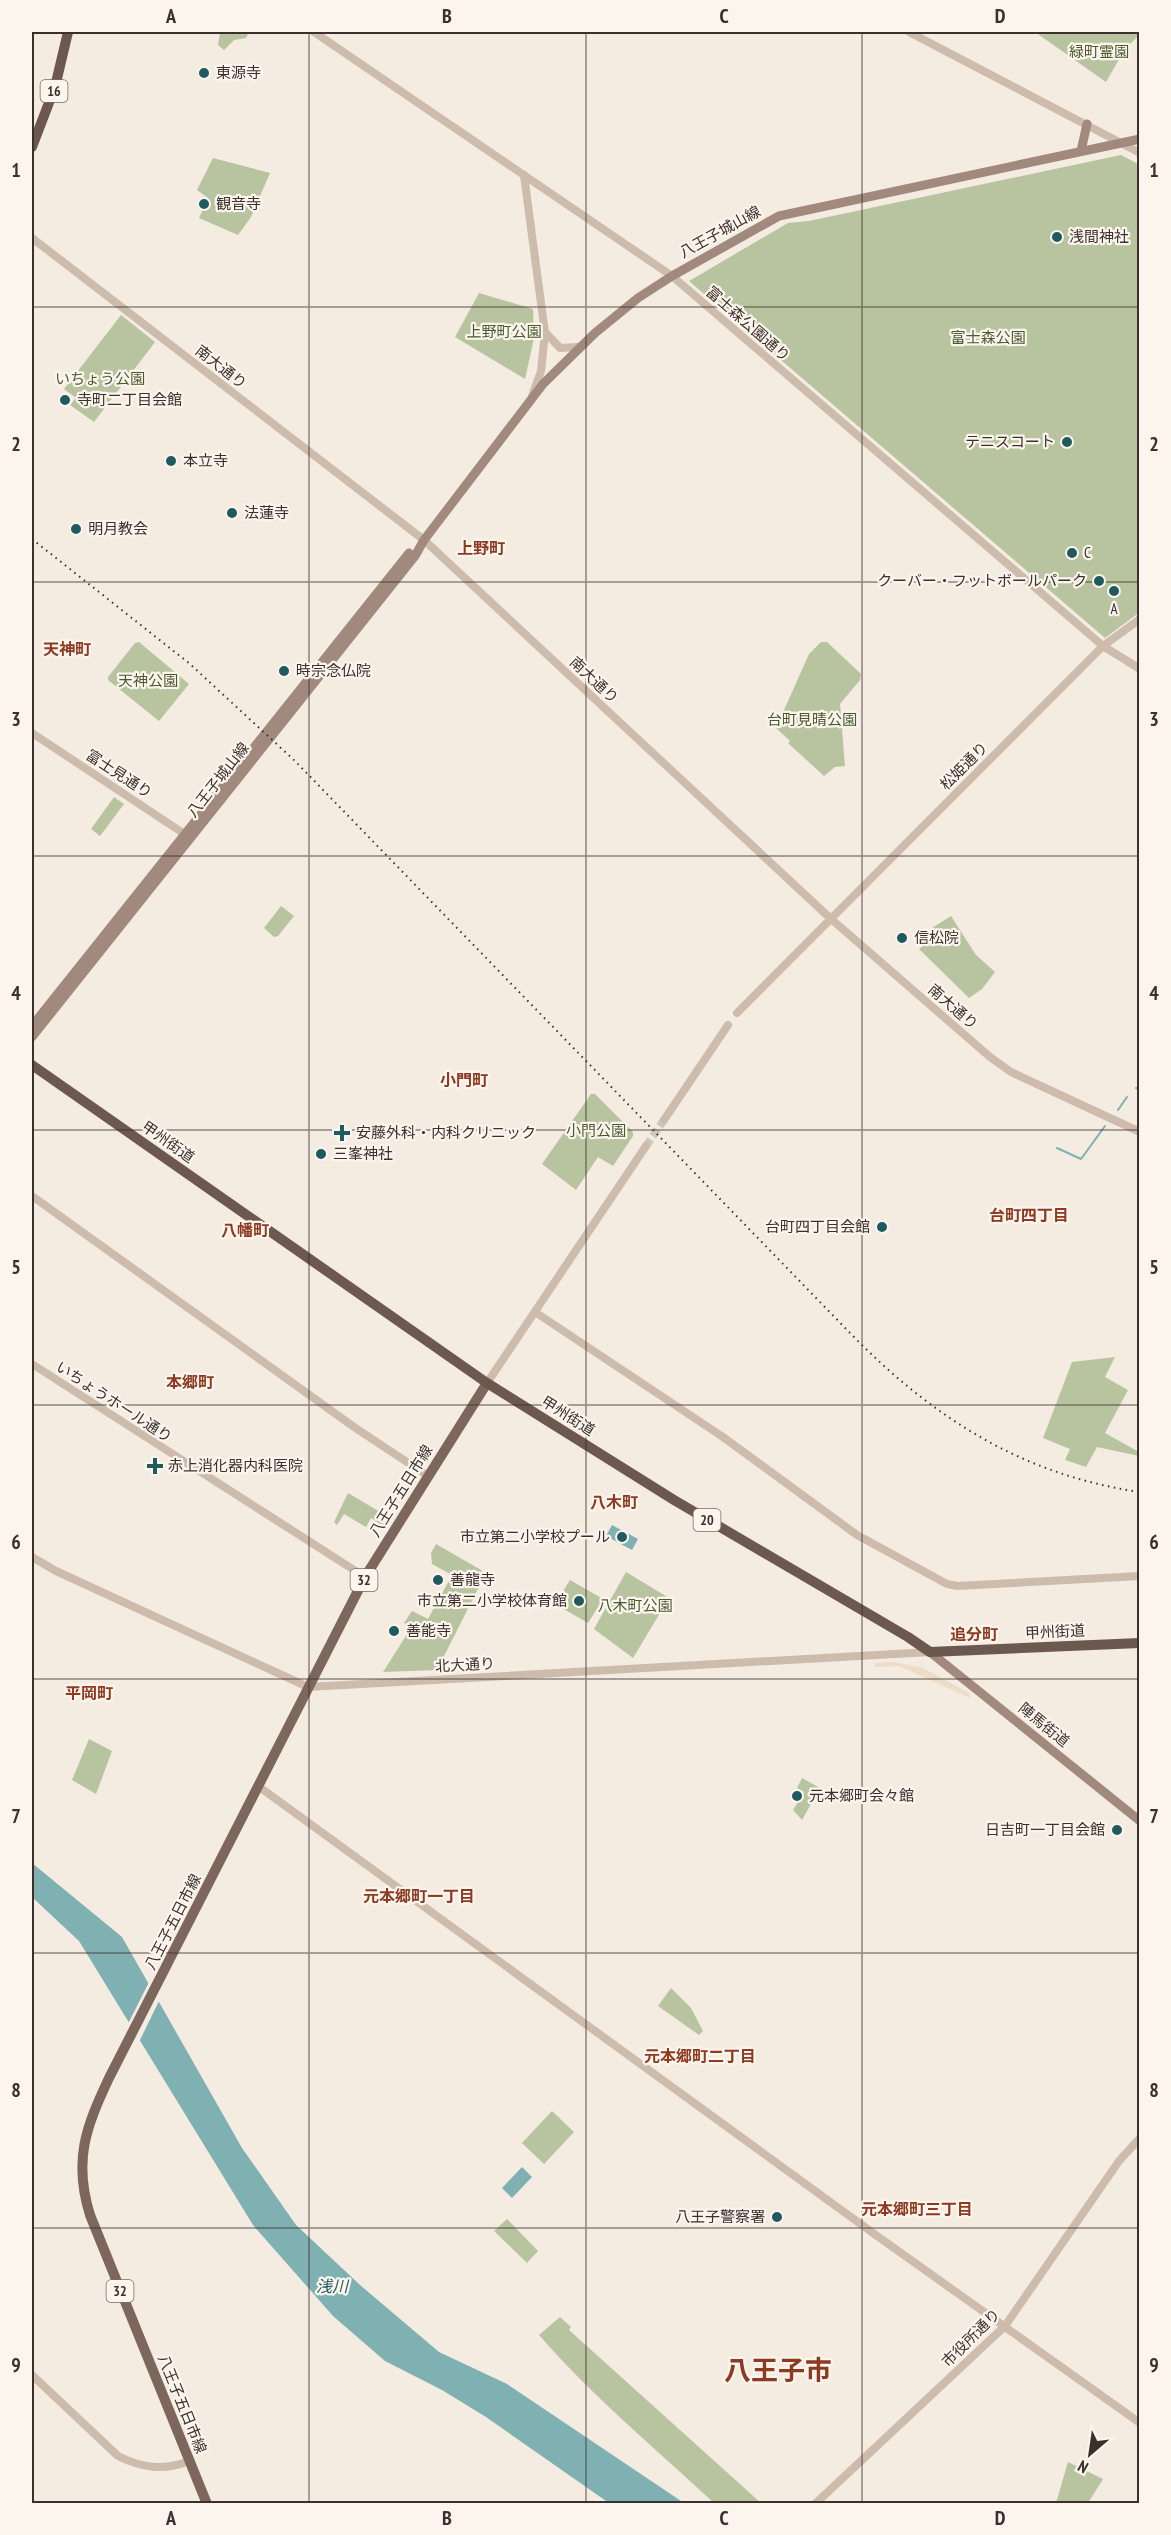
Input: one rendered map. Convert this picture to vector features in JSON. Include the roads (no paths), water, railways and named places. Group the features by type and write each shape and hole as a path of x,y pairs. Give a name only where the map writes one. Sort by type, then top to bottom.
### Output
{"highway":[{"name":"16","path":"32,147 35,131 55,87 68,32"},
{"name":"甲州街道","path":"32,1065 487,1383 674,1500 930,1652 1140,1643"}],"main road":[{"path":"1081,151 1088,124"},
{"name":"八王子城山線","path":"32,1037 413,548 424,540 551,375 578,347 610,320 672,276 779,216 1140,139"},
{"name":"八王子城山線","path":"32,1026 188,836"},
{"name":"八王子五日市線","path":"207,2504 92,2222 85,2198 81,2161 84,2136 111,2075 365,1577 487,1383"},
{"name":"陣馬街道","path":"930,1652 1140,1821"}],"street":[{"name":"富士森公園通り","path":"314,32 672,276 1103,646 1140,669"},
{"path":"909,32 1140,153"},
{"path":"524,175 545,333 544,357 528,405"},
{"name":"南大通り","path":"32,238 424,540 830,918 990,1057 1011,1072 1140,1132"},
{"path":"545,333 560,348 578,347"},
{"path":"544,357 551,375"},
{"name":"松姫通り","path":"737,1013 1103,646 1140,619"},
{"name":"富士見通り","path":"32,733 188,836"},
{"path":"664,1120 728,1025"},
{"path":"487,1383 646,1146"},
{"path":"32,1196 354,1427 428,1476"},
{"path":"535,1312 723,1437 857,1535 947,1584 957,1586 1140,1576"},
{"name":"いちょうホール通り","path":"32,1364 365,1577"},
{"name":"北大通り","path":"32,1557 56,1571 308,1687 930,1652"},
{"path":"258,1786 1140,2423"},
{"name":"市役所通り","path":"815,2504 1005,2326 1119,2161 1140,2138"},
{"path":"32,2374 107,2448 118,2456 133,2463 154,2467 172,2467 189,2461"}],"water":[{"name":"市立第二小学校プール","path":"612,1525 638,1539 632,1550 606,1536"},
{"name":"浅川","path":"32,1863 122,1937 242,2148 296,2225 360,2285 439,2352 507,2384 684,2503 609,2503 486,2417 442,2390 385,2361 333,2316 253,2225 79,1941 32,1897"},
{"path":"522,2167 532,2177 512,2198 502,2188"}],"waterway":[{"path":"1136,1088 1140,1089"},
{"path":"1118,1110 1127,1097"},
{"path":"1057,1148 1081,1159 1105,1126"}],"tunnel":[{"path":"646,1146 664,1120"}],"railway":[{"path":"32,539 190,664 295,761 882,1364 947,1416 982,1438 1018,1456 1056,1472 1097,1484 1140,1492"}],"place":[{"name":"東源寺","path":"204,73"},
{"name":"観音寺","path":"204,204"},
{"name":"浅間神社","path":"1057,237"},
{"name":"寺町二丁目会館","path":"65,400"},
{"name":"テニスコート","path":"1067,442"},
{"name":"本立寺","path":"171,461"},
{"name":"法蓮寺","path":"232,513"},
{"name":"明月教会","path":"76,529"},
{"name":"C","path":"1072,553"},
{"name":"クーバー・フットボールパーク","path":"1099,581"},
{"name":"A","path":"1114,591"},
{"name":"時宗念仏院","path":"284,671"},
{"name":"信松院","path":"902,938"},
{"name":"安藤外科・内科クリニック","path":"342,1133"},
{"name":"三峯神社","path":"321,1154"},
{"name":"台町四丁目会館","path":"882,1227"},
{"name":"赤上消化器内科医院","path":"155,1466"},
{"name":"市立第二小学校プール","path":"622,1537"},
{"name":"善龍寺","path":"438,1580"},
{"name":"市立第二小学校体育館","path":"579,1601"},
{"name":"善能寺","path":"394,1631"},
{"name":"元本郷町会々館","path":"797,1796"},
{"name":"日吉町一丁目会館","path":"1117,1830"},
{"name":"八王子警察署","path":"777,2217"}],"district":[{"name":"上野町","path":"481,548"},
{"name":"天神町","path":"67,649"},
{"name":"小門町","path":"464,1080"},
{"name":"台町四丁目","path":"1029,1215"},
{"name":"八幡町","path":"245,1230"},
{"name":"本郷町","path":"190,1382"},
{"name":"八木町","path":"614,1502"},
{"name":"追分町","path":"974,1634"},
{"name":"平岡町","path":"89,1693"},
{"name":"元本郷町一丁目","path":"419,1896"},
{"name":"元本郷町二丁目","path":"700,2056"},
{"name":"元本郷町三丁目","path":"917,2209"},
{"name":"八王子市","path":"778,2371"}],"park label":[{"name":"緑町霊園","path":"1099,52"},
{"name":"上野町公園","path":"504,332"},
{"name":"富士森公園","path":"988,338"},
{"name":"いちょう公園","path":"100,379"},
{"name":"天神公園","path":"148,681"},
{"name":"台町見晴公園","path":"812,720"},
{"name":"小門公園","path":"596,1131"},
{"name":"八木町公園","path":"635,1606"}]}
